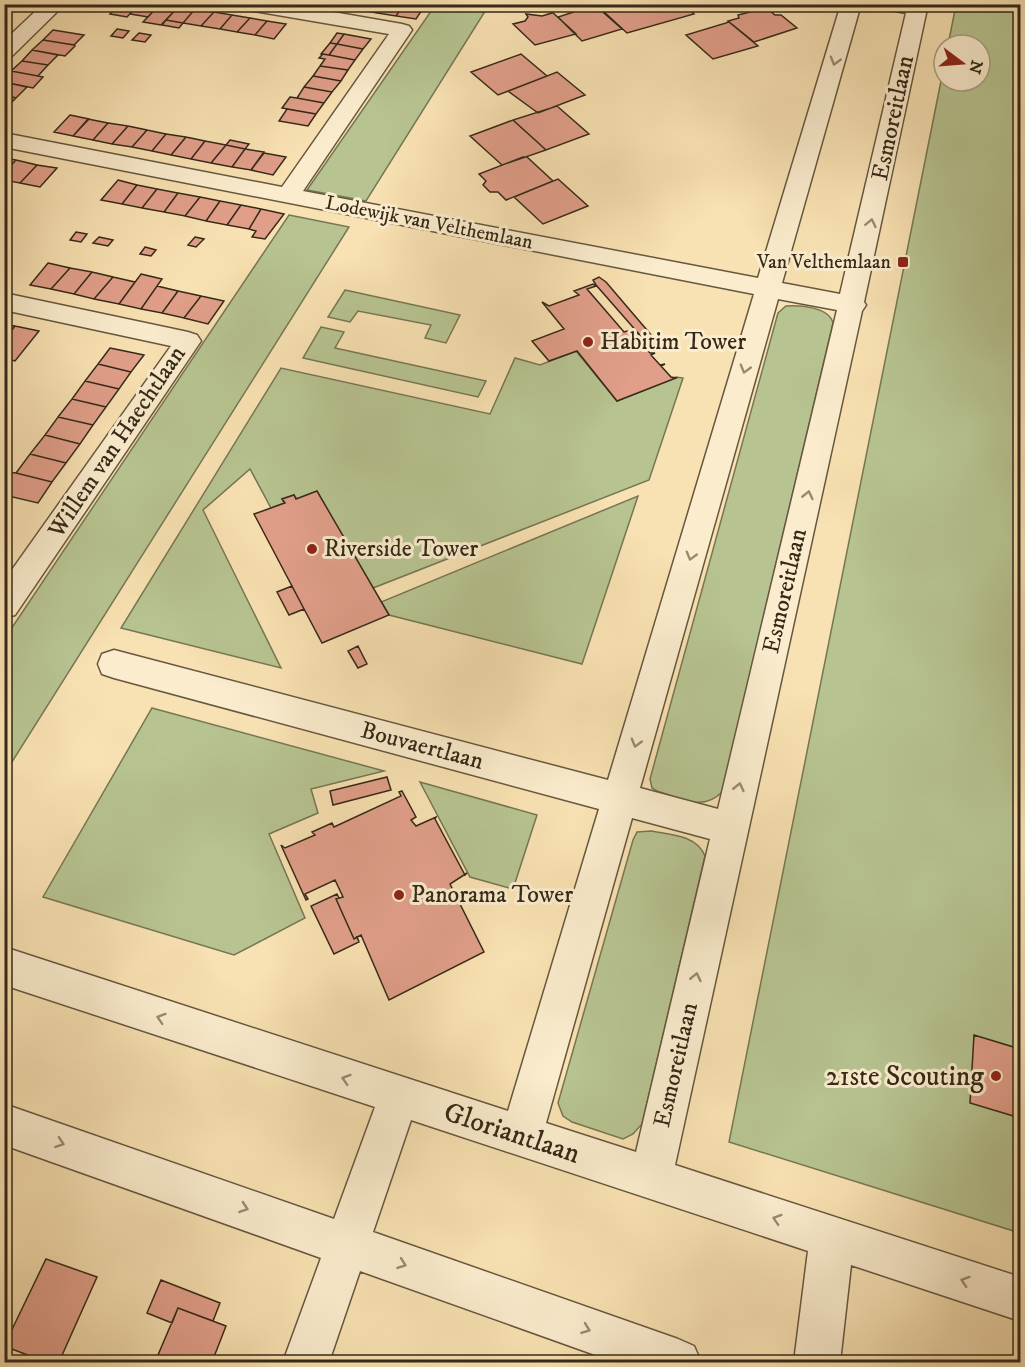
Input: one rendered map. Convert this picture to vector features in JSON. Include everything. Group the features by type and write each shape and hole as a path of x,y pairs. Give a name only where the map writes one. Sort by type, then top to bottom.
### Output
{"street":[{"path":"4,54 55,4"},
{"path":"248,4 402,30 288,196"},
{"path":"521,1137 851,4"},
{"path":"886,4 918,7"},
{"name":"Esmoreitlaan","path":"651,1178 730,828 853,305 918,7"},
{"name":"Lodewijk van Velthemlaan","path":"4,140 853,305"},
{"name":"Willem van Haechtlaan","path":"4,300 188,341 4,606"},
{"name":"Bouvaertlaan","path":"114,664 730,828"},
{"name":"Gloriantlaan","path":"4,966 1020,1299"},
{"path":"306,1362 399,1096"},
{"path":"4,1124 678,1362"},
{"path":"817,1362 832,1237"}],"green space":[{"path":"436,4 489,5 366,201 307,190"},
{"path":"956,5 1020,5 1020,1233 729,1142 939,93 992,93 992,33 950,33"},
{"path":"289,215 349,227 5,773 5,638"},
{"path":"345,290 460,315 446,343 425,338 431,325 358,311 350,322 328,317"},
{"path":"786,306 820,310 826,313 833,323 722,792 707,801 691,802 657,791 652,788 650,779 778,313"},
{"path":"321,327 344,332 335,348 486,381 478,397 303,358"},
{"path":"576,351 617,401 676,377 683,378 649,480 373,588 294,495 282,499 284,503 271,508 250,469 203,510 281,668 121,628 281,368 490,414 515,358 540,365"},
{"path":"638,496 582,664 389,615 381,602"},
{"path":"152,708 384,771 311,789 318,813 269,834 305,918 234,955 43,897"},
{"path":"420,782 537,815 513,889 470,877"},
{"path":"651,831 690,840 701,849 705,856 642,1124 633,1134 623,1139 572,1122 563,1116 558,1103 633,840 637,832"}],"building":[{"path":"99,4 119,4 113,11 95,8"},
{"path":"119,4 139,4 127,17 110,14"},
{"path":"139,4 160,4 148,17 130,14"},
{"path":"160,4 179,6 161,25 143,22"},
{"path":"364,4 383,4 377,13 360,10"},
{"path":"383,4 404,4 396,16 377,13"},
{"path":"404,4 426,4 416,19 396,16"},
{"path":"622,4 683,4 694,14 627,33 602,10"},
{"path":"179,6 195,9 183,23 166,20"},
{"path":"596,6 622,29 582,41 558,17 574,12 572,10 578,8 589,11 598,9"},
{"path":"770,7 773,9 769,10 775,15 781,15 797,28 754,42 728,21 739,18 738,15"},
{"path":"195,9 214,12 201,26 183,23"},
{"path":"551,11 576,34 535,45 513,24 525,21 528,17 526,14 542,16 552,13"},
{"path":"214,12 232,15 220,29 201,26"},
{"path":"232,15 250,18 237,32 220,29"},
{"path":"250,18 267,21 255,35 237,32"},
{"path":"166,20 183,23 179,28 162,25"},
{"path":"267,21 286,24 274,39 255,35"},
{"path":"729,22 758,46 713,59 686,35"},
{"path":"117,29 129,31 123,38 111,36"},
{"path":"53,30 84,35 74,45 43,40"},
{"path":"139,33 151,35 145,42 132,40"},
{"path":"337,33 344,34 337,44 330,43"},
{"path":"344,34 371,39 363,49 337,44"},
{"path":"43,40 75,46 65,56 32,50"},
{"path":"330,43 337,44 329,55 321,54"},
{"path":"337,44 363,49 355,60 329,55"},
{"path":"32,50 58,55 48,65 22,61"},
{"path":"323,54 355,60 348,70 320,66 325,59 319,58"},
{"path":"521,54 547,76 498,95 471,72"},
{"path":"22,61 48,65 38,76 11,71"},
{"path":"320,66 348,70 341,81 313,76"},
{"path":"11,71 43,77 33,88 4,82 4,78"},
{"path":"557,72 585,95 538,113 508,91"},
{"path":"313,76 341,81 332,92 304,87"},
{"path":"4,82 27,87 16,98 4,95"},
{"path":"304,87 332,92 324,103 297,98"},
{"path":"4,95 16,98 5,109 4,109"},
{"path":"290,97 324,103 316,114 282,108"},
{"path":"557,106 589,134 546,150 513,120"},
{"path":"287,109 316,114 308,126 279,121"},
{"path":"70,115 89,119 73,136 54,132"},
{"path":"88,119 108,123 93,140 73,136"},
{"path":"513,120 546,150 502,165 470,136"},
{"path":"108,123 128,126 112,144 93,140"},
{"path":"128,126 147,130 132,147 112,144"},
{"path":"147,130 166,134 152,151 132,147"},
{"path":"166,134 186,137 171,155 152,151"},
{"path":"186,137 205,141 191,159 171,155"},
{"path":"230,140 249,144 245,149 226,145"},
{"path":"205,141 226,145 211,163 191,159"},
{"path":"226,145 245,149 232,167 211,163"},
{"path":"245,149 264,152 251,170 232,167"},
{"path":"264,153 286,157 273,175 251,170"},
{"path":"527,157 553,181 506,200 498,192 490,192 483,185 486,181 479,174"},
{"path":"4,158 16,160 4,173"},
{"path":"16,160 37,165 20,183 4,180 4,173"},
{"path":"37,165 57,168 40,187 20,183"},
{"path":"558,179 588,206 543,224 514,197"},
{"path":"118,180 137,185 122,204 101,200"},
{"path":"137,185 157,189 142,208 122,204"},
{"path":"157,189 178,193 164,212 142,208"},
{"path":"178,193 200,197 185,216 164,212"},
{"path":"200,197 220,201 206,221 185,216"},
{"path":"220,201 241,205 227,225 206,221"},
{"path":"241,205 261,209 249,229 227,225"},
{"path":"261,209 284,214 265,239 252,237 256,231 249,229"},
{"path":"76,232 87,234 81,242 70,240"},
{"path":"99,237 113,240 108,246 93,243"},
{"path":"195,237 204,239 196,247 188,245"},
{"path":"145,247 156,250 151,256 140,254"},
{"path":"48,263 70,268 51,289 30,285"},
{"path":"70,268 92,272 74,294 51,289"},
{"path":"92,272 113,277 94,299 74,294"},
{"path":"141,274 162,279 141,309 119,304"},
{"path":"113,277 135,282 119,304 94,299"},
{"path":"599,277 606,282 658,343 651,346 645,341 596,285 593,280"},
{"name":"Habitim Tower","path":"593,284 596,286 587,289 624,332 634,329 645,341 641,343 650,353 655,353 651,355 660,365 665,364 661,366 671,377 676,378 617,401 577,351 549,361 532,341 564,329 542,302 549,306 579,295 574,291"},
{"path":"157,286 178,291 162,313 141,309"},
{"path":"178,291 201,296 184,318 162,313"},
{"path":"201,296 224,301 208,324 184,318"},
{"path":"4,324 15,326 4,340"},
{"path":"15,326 39,331 15,361 4,358 4,340"},
{"path":"110,348 144,355 131,372 98,364"},
{"path":"98,364 131,372 119,389 85,381"},
{"path":"85,381 119,389 106,407 72,399"},
{"path":"72,399 106,407 93,425 58,417"},
{"path":"58,417 93,425 80,444 45,435"},
{"path":"45,435 80,444 66,463 30,454"},
{"path":"30,454 66,463 52,482 16,473"},
{"path":"8,472 52,482 38,503 4,495 4,476"},
{"name":"Riverside Tower","path":"317,491 389,615 322,643 254,514 285,503 282,499 294,495 296,499"},
{"path":"292,586 304,609 289,615 277,592"},
{"path":"358,646 367,664 358,668 348,651"},
{"path":"387,777 391,790 333,805 330,791"},
{"name":"Panorama Tower","path":"402,791 416,817 411,820 416,826 436,817 465,874 450,884 484,952 389,1000 361,935 354,939 336,899 343,897 335,880 305,894 308,899 306,900 281,845 285,848 315,835 312,832 332,823 334,827 401,796 399,792"},
{"path":"337,894 339,898 336,899 354,939 357,937 359,942 334,954 311,906"},
{"name":"21ste Scouting","path":"974,1035 1020,1049 1020,1118 970,1103"},
{"path":"46,1259 97,1277 59,1362 46,1362 4,1346"},
{"path":"161,1280 220,1303 213,1321 178,1308 172,1323 147,1313"},
{"path":"178,1308 226,1326 212,1362 155,1362"}],"place":[{"name":"Van Velthemlaan","path":"903,262"},
{"name":"Habitim Tower","path":"588,342"},
{"name":"Riverside Tower","path":"312,549"},
{"name":"Panorama Tower","path":"399,895"},
{"name":"21ste Scouting","path":"996,1076"}]}
